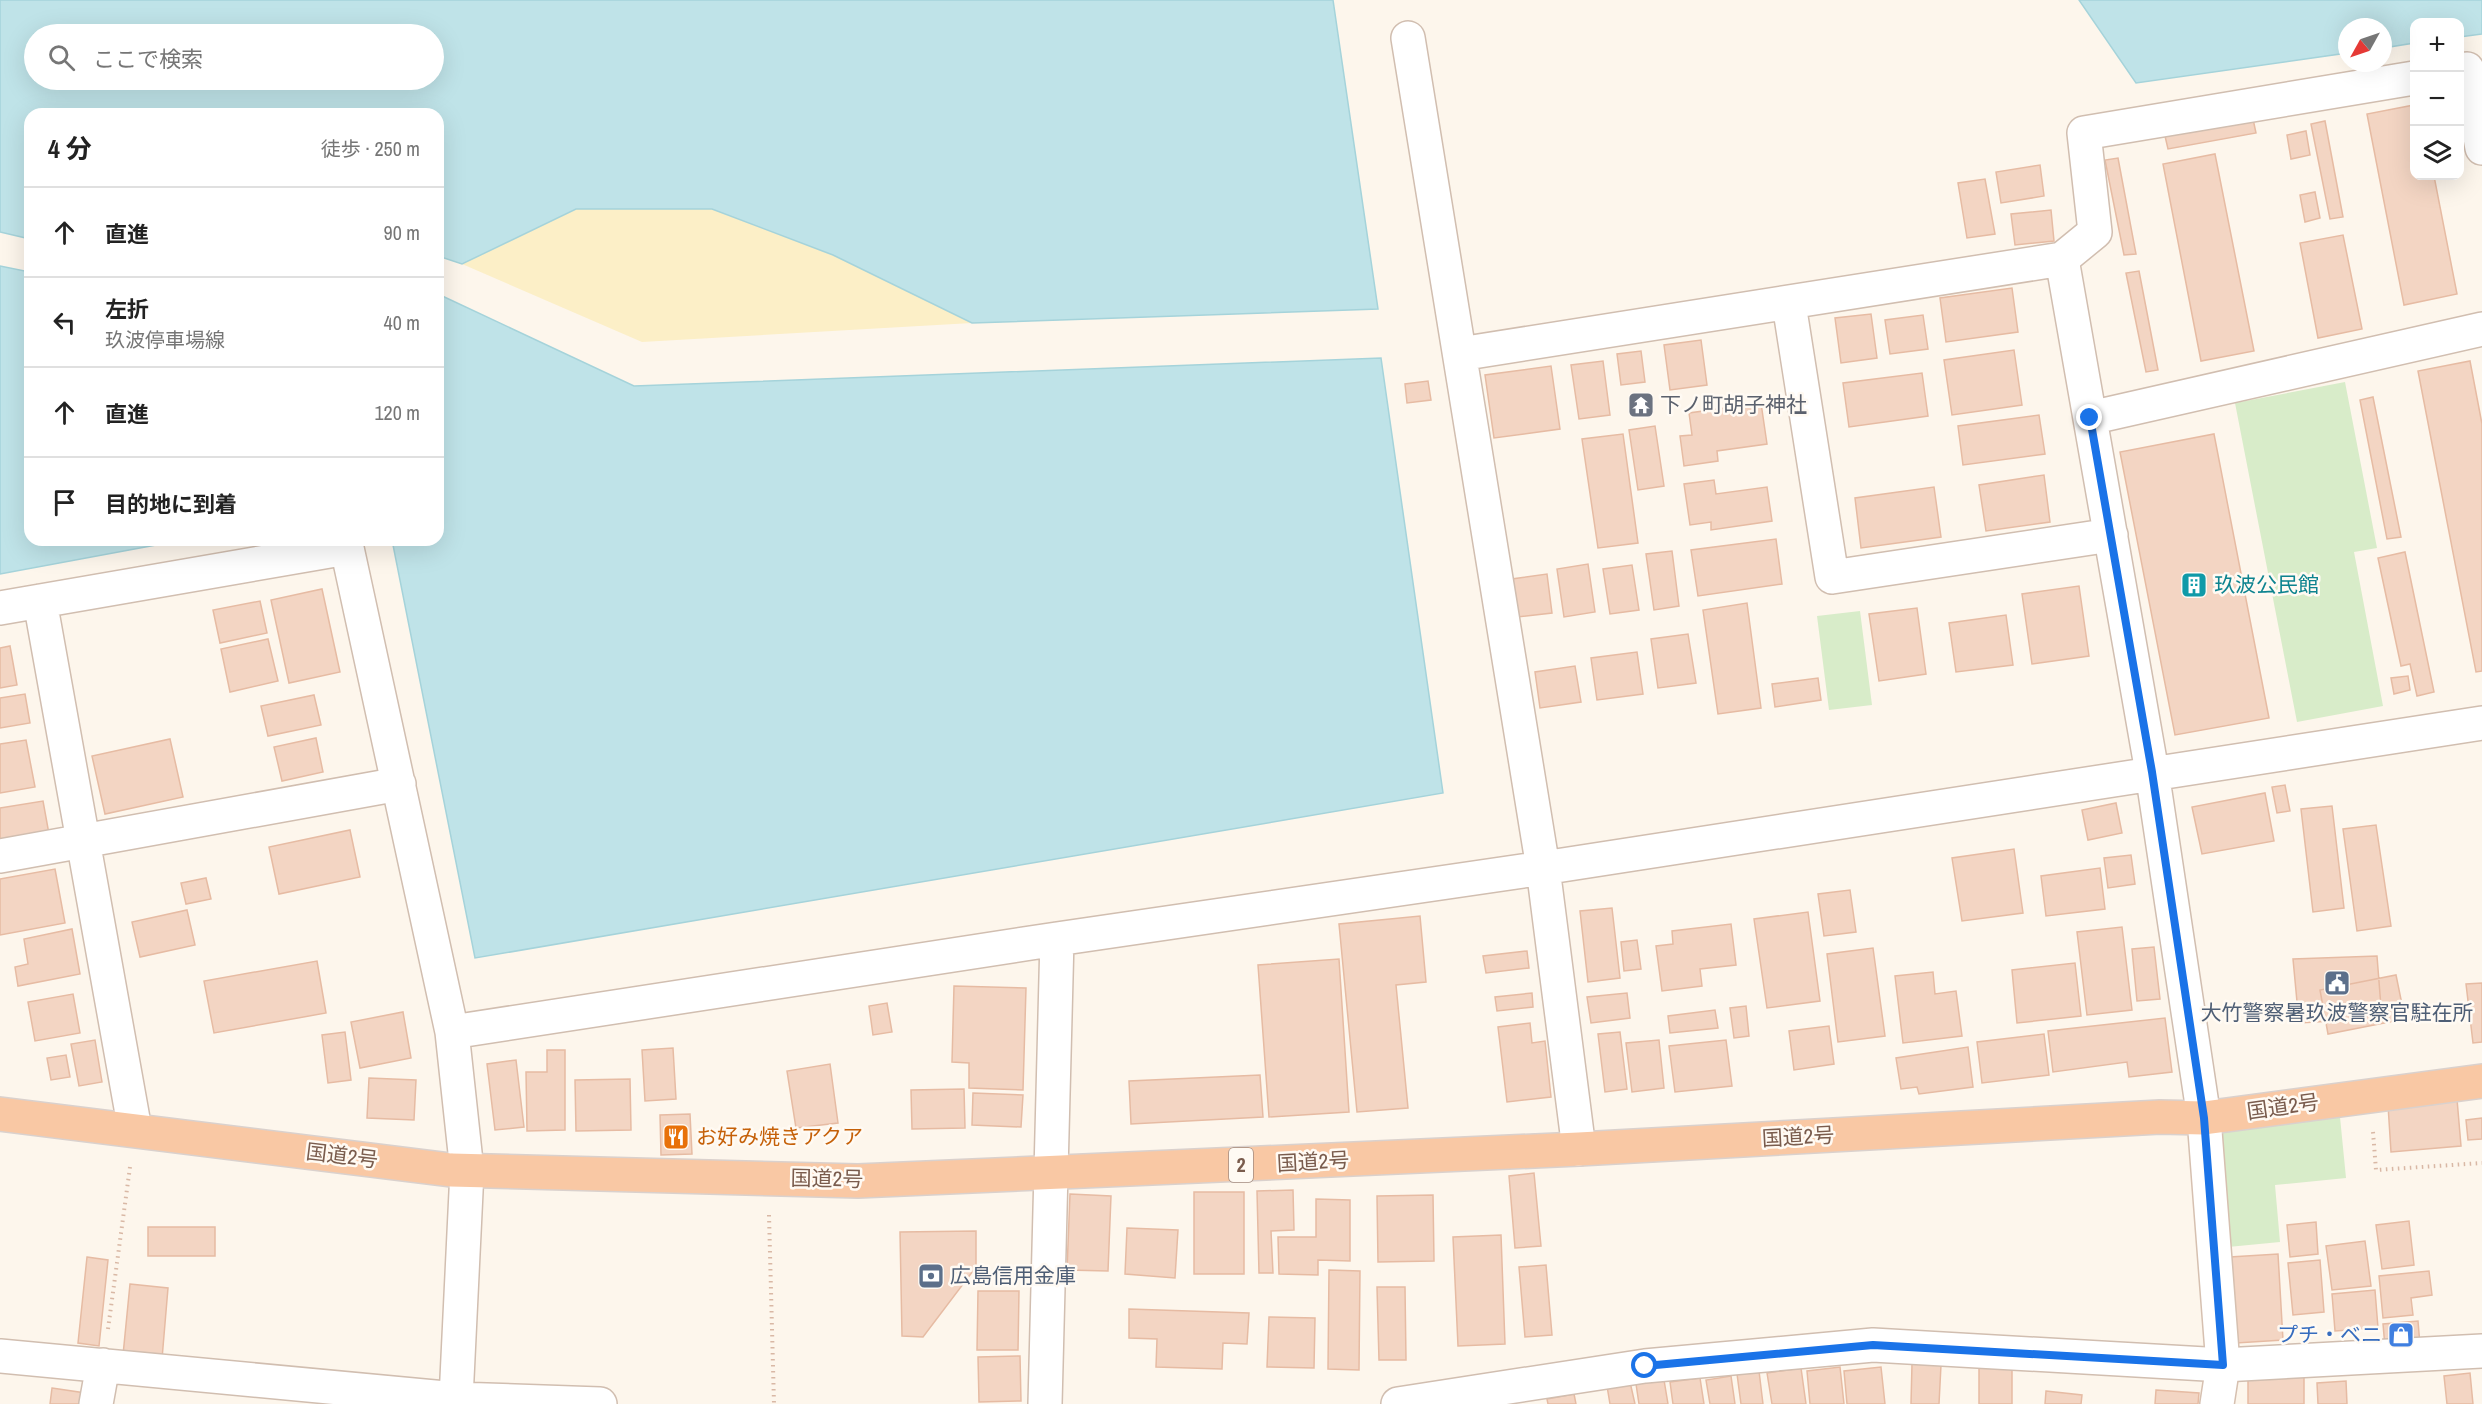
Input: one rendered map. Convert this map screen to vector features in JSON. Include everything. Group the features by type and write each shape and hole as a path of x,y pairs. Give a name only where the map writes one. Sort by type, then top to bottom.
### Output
{"highway":[{"name":"国道2号","path":"0,1114 467,1171 858,1181 1579,1149 2160,1117 2204,1118 2482,1081"}],"street":[{"path":"1408,38 1544,868 1579,1149"},
{"path":"2469,68 2482,147"},
{"path":"1460,354 1789,304 2062,259 2095,232 2084,133 2410,79"},
{"path":"2062,259 2152,772 2204,1118 2223,1365 2217,1404"},
{"path":"1789,304 1832,577 2111,535"},
{"path":"2090,418 2482,329"},
{"path":"0,608 347,548 452,1032 467,1171 471,1401"},
{"path":"40,601 135,1130"},
{"path":"452,1032 1057,939 1544,868 2152,772 2482,723"},
{"path":"0,856 399,784"},
{"path":"1046,1404 1057,939"},
{"path":"1398,1404 1645,1366 1873,1345 2223,1365 2482,1351"},
{"path":"0,1356 471,1401 600,1404"},
{"path":"96,1404 102,1365"}],"path":[{"path":"2370,1095 2376,1170 2482,1163"},
{"path":"102,1365 135,1130"},
{"path":"768,1178 774,1404"}],"green space":[{"path":"2345,382 2377,548 2354,552 2383,706 2297,722 2235,403"},
{"path":"1860,611 1872,705 1829,710 1817,616"},
{"path":"2340,1117 2346,1178 2275,1185 2280,1242 2228,1247 2216,1129"}],"sand":[{"path":"576,209 712,209 833,255 972,323 642,342 462,264"}],"water":[{"path":"0,0 1333,0 1378,309 972,323 833,255 712,209 576,209 462,264 444,258 444,108 24,108 24,238 0,232"},
{"path":"2079,0 2482,0 2482,34 2464,36 2464,18 2410,18 2410,44 2392,47 2392,18 2338,18 2338,54 2136,83"},
{"path":"0,266 24,271 24,546 151,546 0,574"},
{"path":"444,297 634,386 1381,358 1443,793 475,958 393,546 444,546"}],"building":[{"path":"2410,106 2410,180 2435,180 2457,294 2404,305 2367,114"},
{"path":"2253,119 2256,133 2168,149 2165,136"},
{"path":"2325,121 2343,217 2330,219 2311,124"},
{"path":"2306,131 2310,155 2291,159 2287,135"},
{"path":"2215,154 2254,351 2201,361 2163,164"},
{"path":"2118,158 2136,254 2124,255 2105,160"},
{"path":"2040,165 2044,196 2001,203 1996,172"},
{"path":"1985,179 1995,234 1967,238 1958,183"},
{"path":"2315,192 2320,218 2305,222 2300,195"},
{"path":"2051,210 2054,241 2015,245 2011,214"},
{"path":"2343,235 2362,329 2318,338 2300,243"},
{"path":"2139,271 2158,370 2146,372 2126,273"},
{"path":"2012,288 2018,332 1946,342 1940,298"},
{"path":"1871,314 1877,358 1841,363 1835,318"},
{"path":"1923,315 1928,349 1890,354 1885,320"},
{"path":"1701,340 1707,385 1670,390 1664,345"},
{"path":"2014,350 2022,405 1952,415 1944,360"},
{"path":"1641,351 1645,382 1621,385 1617,354"},
{"path":"1603,361 1610,415 1579,419 1571,365"},
{"path":"2470,361 2482,424 2482,671 2476,672 2418,371"},
{"path":"1551,366 1560,429 1494,438 1485,375"},
{"path":"1922,373 1928,416 1849,427 1843,383"},
{"path":"1428,381 1431,400 1407,403 1405,384"},
{"path":"2373,397 2401,537 2387,539 2360,400"},
{"name":"下ノ町胡子神社","path":"1646,398 1648,410 1635,411 1634,401"},
{"path":"1761,403 1767,444 1717,451 1718,461 1684,466 1680,436 1692,435 1689,413"},
{"path":"2039,415 2045,454 1963,465 1958,426"},
{"path":"1655,426 1664,486 1638,490 1629,430"},
{"path":"1623,434 1638,543 1598,548 1582,439"},
{"name":"玖波公民館","path":"2214,434 2269,718 2175,735 2120,452"},
{"path":"2044,475 2050,522 1986,531 1979,485"},
{"path":"1714,480 1716,494 1767,487 1772,521 1711,530 1711,522 1690,525 1684,484"},
{"path":"1934,487 1941,537 1861,548 1855,498"},
{"path":"1776,539 1782,584 1698,596 1691,550"},
{"path":"1672,551 1679,606 1654,610 1646,554"},
{"path":"2405,552 2434,692 2417,696 2410,664 2401,666 2378,558"},
{"path":"1588,564 1595,612 1564,617 1557,569"},
{"path":"1632,565 1639,610 1610,614 1603,569"},
{"path":"1547,574 1552,613 1517,617 1512,579"},
{"path":"2079,586 2089,656 2032,664 2022,594"},
{"path":"322,589 340,672 289,683 271,600"},
{"path":"260,601 267,633 220,643 213,610"},
{"path":"1747,603 1761,708 1718,714 1703,610"},
{"path":"1917,608 1926,674 1879,681 1869,614"},
{"path":"2006,615 2013,665 1956,672 1949,623"},
{"path":"1688,634 1696,683 1658,688 1651,639"},
{"path":"268,639 278,681 230,692 221,649"},
{"path":"10,646 17,685 0,688 0,648"},
{"path":"1637,652 1643,694 1597,700 1591,658"},
{"path":"1575,666 1581,702 1540,708 1535,672"},
{"path":"2408,676 2410,690 2394,694 2391,678"},
{"path":"1818,678 1821,700 1775,707 1772,684"},
{"path":"25,694 30,723 0,728 0,698"},
{"path":"314,695 321,725 268,736 261,706"},
{"path":"316,738 323,772 282,781 274,747"},
{"path":"170,739 183,797 105,814 92,756"},
{"path":"26,740 35,787 0,793 0,744"},
{"path":"2285,785 2290,811 2277,813 2272,787"},
{"path":"2265,793 2274,841 2202,854 2192,807"},
{"path":"43,801 49,834 0,842 0,808"},
{"path":"2116,803 2122,833 2088,840 2082,810"},
{"path":"2332,806 2344,908 2313,912 2301,809"},
{"path":"2376,825 2391,926 2357,931 2343,829"},
{"path":"350,830 360,877 279,894 269,847"},
{"path":"2014,849 2023,913 1962,921 1952,858"},
{"path":"2131,855 2135,884 2108,888 2104,858"},
{"path":"2100,868 2105,909 2046,916 2041,876"},
{"path":"55,869 65,923 0,935 0,879"},
{"path":"206,878 211,899 186,904 181,883"},
{"path":"1850,890 1856,932 1824,936 1818,894"},
{"path":"1612,908 1620,978 1588,982 1580,911"},
{"path":"187,910 195,945 140,957 132,922"},
{"path":"1808,912 1820,1001 1767,1008 1754,919"},
{"path":"1420,916 1426,982 1396,985 1408,1108 1357,1112 1339,924"},
{"path":"1731,924 1736,965 1700,969 1702,986 1662,991 1656,946 1673,944 1672,931"},
{"path":"2122,927 2132,1010 2087,1015 2077,932"},
{"path":"72,929 80,974 18,986 15,967 28,964 24,939"},
{"path":"1637,940 1641,969 1624,971 1621,942"},
{"path":"2154,947 2160,999 2137,1001 2132,949"},
{"path":"1873,948 1885,1036 1838,1042 1827,954"},
{"path":"1527,951 1529,968 1486,973 1483,956"},
{"name":"大竹警察暑玖波警察官駐在所","path":"2377,956 2381,1007 2366,1008 2366,1019 2299,1023 2293,959"},
{"path":"1339,959 1349,1112 1269,1117 1258,965"},
{"path":"317,961 326,1013 214,1033 204,981"},
{"path":"2075,963 2081,1016 2017,1023 2012,970"},
{"path":"1933,972 1935,994 1956,991 1962,1036 1903,1043 1895,976"},
{"path":"2396,975 2405,1019 2328,1034 2320,990"},
{"path":"2482,983 2482,1042 2473,1043 2466,984"},
{"path":"954,986 1026,988 1023,1090 969,1088 969,1063 952,1062"},
{"path":"1532,993 1533,1007 1497,1011 1495,997"},
{"path":"1627,993 1630,1018 1591,1023 1587,997"},
{"path":"73,994 80,1033 35,1041 28,1002"},
{"path":"887,1003 892,1032 873,1035 869,1006"},
{"path":"1746,1006 1749,1036 1734,1038 1730,1008"},
{"path":"1715,1010 1718,1028 1670,1033 1668,1016"},
{"path":"403,1012 411,1058 360,1068 351,1022"},
{"path":"2165,1018 2172,1072 2129,1077 2127,1062 2053,1072 2048,1031"},
{"path":"1530,1023 1532,1043 1545,1041 1551,1097 1507,1102 1498,1027"},
{"path":"1829,1026 1834,1064 1794,1070 1789,1031"},
{"path":"345,1032 351,1080 328,1083 322,1035"},
{"path":"1620,1032 1627,1089 1605,1092 1598,1034"},
{"path":"2044,1034 2049,1075 1982,1083 1977,1042"},
{"path":"95,1040 102,1082 79,1086 71,1044"},
{"path":"1659,1040 1664,1088 1632,1092 1626,1043"},
{"path":"1726,1040 1732,1086 1675,1092 1669,1046"},
{"path":"1968,1047 1973,1087 1919,1094 1917,1087 1901,1089 1896,1058"},
{"path":"673,1048 676,1099 645,1101 642,1050"},
{"path":"547,1050 565,1050 565,1130 527,1131 526,1072 547,1072"},
{"path":"66,1055 70,1077 51,1080 47,1058"},
{"path":"516,1060 524,1127 495,1130 487,1064"},
{"path":"830,1064 838,1123 796,1128 787,1071"},
{"path":"1260,1075 1263,1117 1131,1124 1129,1081"},
{"path":"369,1078 416,1080 414,1120 367,1118"},
{"path":"630,1079 631,1130 576,1131 575,1080"},
{"path":"964,1089 965,1128 912,1129 911,1090"},
{"path":"973,1093 1023,1095 1021,1127 972,1125"},
{"path":"2457,1099 2461,1146 2391,1152 2388,1105"},
{"path":"690,1114 692,1154 661,1155 660,1115"},
{"path":"2482,1118 2482,1139 2468,1140 2466,1120"},
{"path":"1534,1173 1541,1246 1515,1248 1509,1176"},
{"path":"1293,1190 1294,1230 1271,1231 1273,1273 1259,1273 1257,1191"},
{"path":"1194,1192 1244,1192 1244,1274 1194,1274"},
{"path":"1070,1194 1111,1196 1108,1271 1067,1270"},
{"path":"1433,1195 1434,1261 1378,1262 1377,1196"},
{"path":"1316,1199 1350,1200 1350,1261 1318,1260 1318,1275 1279,1274 1278,1237 1316,1237"},
{"path":"2409,1221 2414,1265 2382,1269 2376,1225"},
{"path":"2316,1222 2318,1254 2290,1257 2287,1225"},
{"path":"148,1227 215,1227 215,1256 148,1256"},
{"path":"1127,1228 1178,1230 1175,1278 1125,1274"},
{"path":"976,1231 976,1267 923,1337 902,1336 900,1232"},
{"path":"1501,1235 1505,1344 1458,1346 1453,1237"},
{"path":"2365,1241 2371,1286 2332,1290 2326,1246"},
{"path":"2278,1254 2283,1340 2236,1343 2230,1257"},
{"path":"87,1257 108,1260 99,1346 78,1343"},
{"path":"2320,1260 2324,1312 2293,1315 2288,1263"},
{"path":"1546,1265 1552,1335 1525,1337 1519,1267"},
{"path":"1329,1270 1360,1271 1359,1370 1328,1369"},
{"path":"2429,1271 2432,1295 2411,1298 2413,1315 2383,1318 2379,1276"},
{"path":"130,1284 168,1288 162,1359 123,1355"},
{"path":"1377,1287 1405,1287 1406,1360 1379,1360"},
{"path":"2375,1290 2378,1328 2335,1331 2332,1294"},
{"path":"978,1291 1019,1291 1018,1350 977,1350"},
{"path":"1129,1309 1249,1313 1247,1344 1223,1343 1222,1369 1156,1367 1157,1339 1129,1338"},
{"path":"1269,1317 1315,1318 1314,1368 1267,1367"},
{"path":"2418,1321 2420,1345 2385,1347 2383,1324"},
{"path":"1020,1356 1021,1401 979,1402 978,1357"},
{"path":"1912,1364 1941,1365 1939,1404 1911,1404"},
{"path":"1840,1367 1844,1404 1810,1404 1807,1371"},
{"path":"1881,1367 1885,1404 1847,1404 1844,1371"},
{"path":"1979,1367 2012,1367 2012,1404 1979,1404"},
{"path":"1801,1368 1806,1404 1772,1404 1767,1373"},
{"path":"1759,1371 1763,1404 1741,1404 1737,1374"},
{"path":"2470,1373 2473,1404 2447,1404 2444,1376"},
{"path":"1731,1376 1735,1404 1710,1404 1706,1380"},
{"path":"2248,1376 2304,1376 2304,1404 2248,1404"},
{"path":"1700,1378 1704,1404 1673,1404 1670,1382"},
{"path":"1664,1380 1668,1404 1639,1404 1636,1384"},
{"path":"2346,1381 2347,1404 2318,1404 2317,1383"},
{"path":"1630,1382 1635,1404 1610,1404 1607,1386"},
{"path":"52,1388 92,1394 91,1404 50,1404"},
{"path":"2156,1390 2199,1393 2198,1404 2155,1404"},
{"path":"2046,1391 2082,1395 2081,1404 2045,1404"},
{"path":"1574,1394 1576,1404 1548,1404 1547,1399"}],"place":[{"name":"下ノ町胡子神社","path":"1641,405"},
{"name":"玖波公民館","path":"2194,585"},
{"name":"大竹警察暑玖波警察官駐在所","path":"2337,983"},
{"name":"お好み焼きアクア","path":"676,1137"},
{"name":"広島信用金庫","path":"931,1276"},
{"name":"プチ・ベニ","path":"2401,1335"}],"route":[{"path":"1645,1366 1873,1345 2223,1365 2204,1118 2152,772 2090,418"}]}
